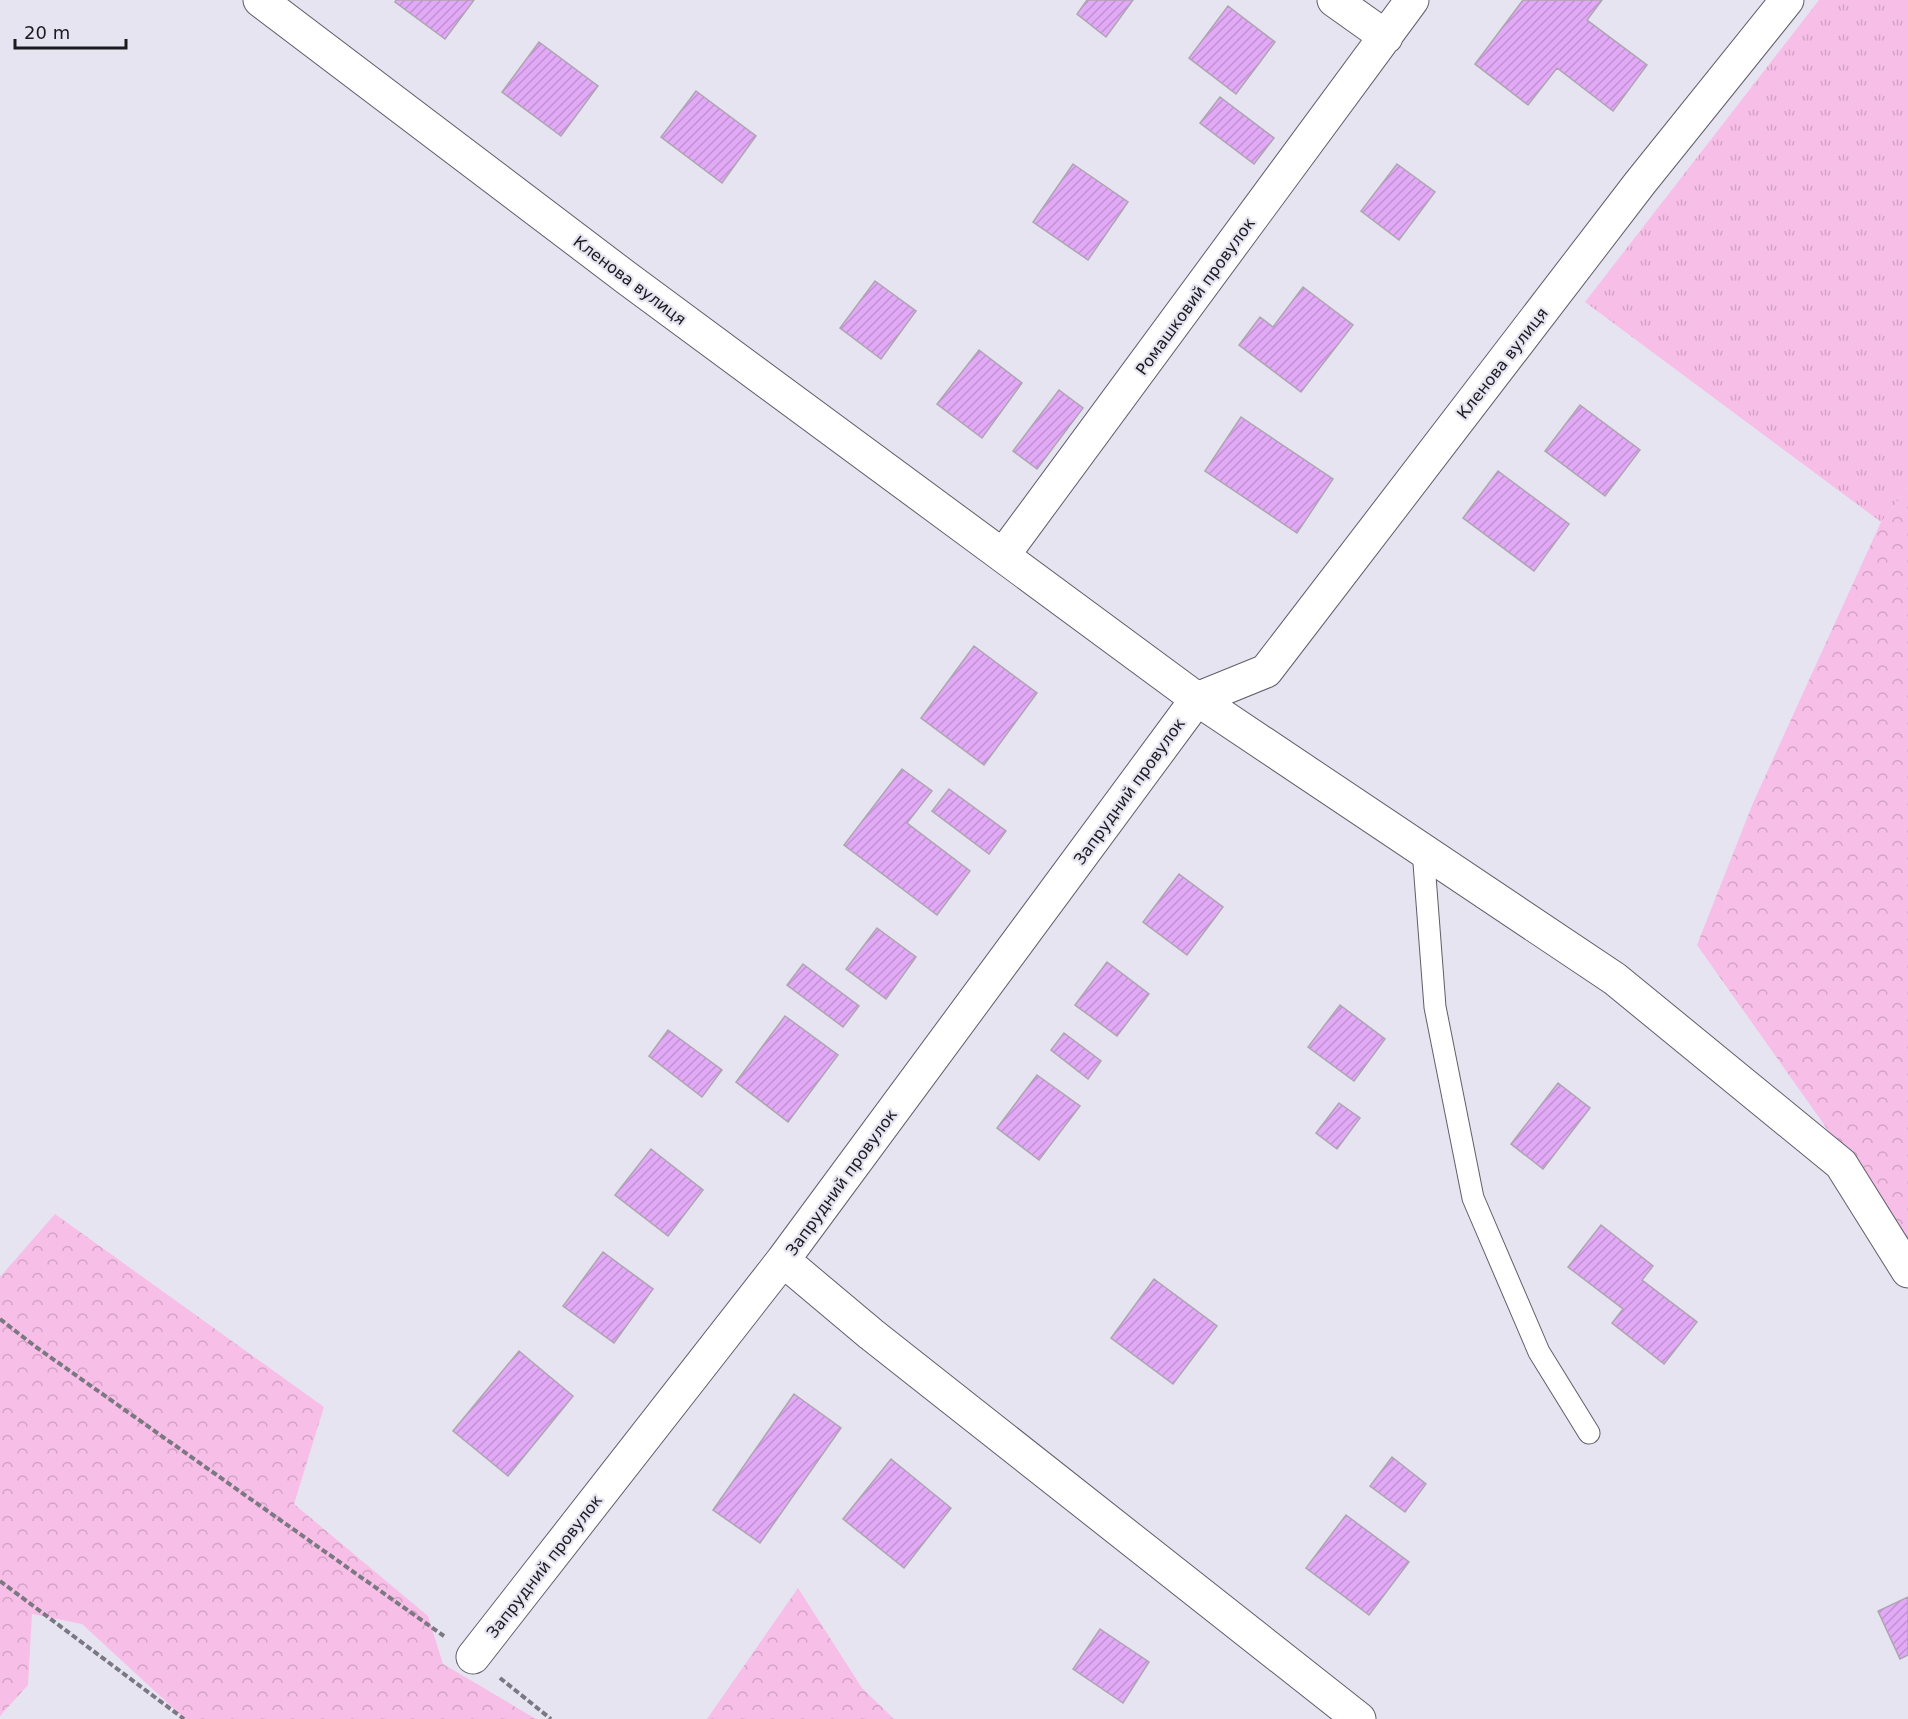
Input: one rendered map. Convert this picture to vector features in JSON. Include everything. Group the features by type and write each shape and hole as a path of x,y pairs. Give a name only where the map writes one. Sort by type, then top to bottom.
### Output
{"street":[{"path":"1334,0 1386,37"},
{"name":"Ромашковий провулок","path":"1004,554 1412,0"},
{"name":"Кленова вулиця","path":"1197,699 1266,671 1640,183 1787,0"},
{"name":"Кленова вулиця","path":"271,3 628,279 1004,554 1197,699 1615,979 1841,1164 1908,1271"},
{"name":"Запрудний провулок","path":"473,1656 783,1260 1197,699"},
{"path":"783,1260 871,1334 1359,1719"}],"lane":[{"path":"1423,850 1435,1006 1473,1198 1539,1352 1589,1433"}],"path":[{"path":"0,1319 36,1347 473,1656 551,1719"},
{"path":"0,1581 184,1719"}],"green space":[{"path":"1819,0 1908,0 1908,488 1881,522 1585,302"},
{"path":"1908,488 1908,1243 1697,945 1753,803 1881,522"},
{"path":"55,1214 324,1407 294,1504 428,1616 443,1664 536,1719 185,1719 82,1624 32,1614 28,1685 0,1716 0,1277"},
{"path":"798,1588 862,1688 894,1719 707,1719"}],"building":[{"path":"396,0 474,0 445,39 395,2"},
{"path":"1087,0 1133,0 1106,37 1077,14"},
{"path":"1523,0 1602,0 1587,20 1647,65 1613,111 1557,68 1528,105 1475,64"},
{"path":"1228,6 1275,42 1236,94 1189,58"},
{"path":"539,42 598,86 561,136 502,92"},
{"path":"696,91 756,136 722,183 661,137"},
{"path":"1220,97 1274,138 1254,164 1200,123"},
{"path":"1073,164 1128,202 1088,260 1033,222"},
{"path":"1397,164 1435,192 1399,240 1361,211"},
{"path":"875,281 916,311 881,359 840,328"},
{"path":"1303,287 1353,325 1301,392 1239,345 1260,317 1273,327"},
{"path":"979,350 1022,383 982,438 937,404"},
{"path":"1059,390 1083,408 1037,469 1013,451"},
{"path":"1580,405 1640,450 1605,496 1545,451"},
{"path":"1241,417 1333,479 1297,533 1205,471"},
{"path":"1498,471 1569,524 1534,571 1463,518"},
{"path":"974,646 1037,693 984,765 921,718"},
{"path":"902,769 932,791 907,823 970,871 937,915 844,845"},
{"path":"949,789 1006,831 989,854 932,811"},
{"path":"1179,874 1223,907 1187,955 1143,922"},
{"path":"877,928 916,957 886,999 846,969"},
{"path":"1107,962 1149,994 1117,1036 1075,1005"},
{"path":"803,964 859,1006 843,1027 787,985"},
{"path":"1340,1005 1385,1039 1354,1081 1308,1047"},
{"path":"785,1016 838,1055 788,1122 736,1082"},
{"path":"668,1030 722,1070 702,1097 649,1056"},
{"path":"1064,1033 1101,1061 1088,1079 1051,1050"},
{"path":"1037,1075 1080,1106 1039,1160 997,1128"},
{"path":"1558,1083 1590,1108 1543,1169 1511,1144"},
{"path":"1339,1103 1360,1118 1337,1149 1316,1133"},
{"path":"651,1149 703,1190 668,1236 615,1195"},
{"path":"1601,1225 1653,1266 1642,1280 1697,1322 1664,1364 1612,1323 1623,1309 1568,1267"},
{"path":"603,1252 653,1289 614,1343 563,1306"},
{"path":"1154,1279 1217,1326 1173,1384 1111,1338"},
{"path":"519,1351 573,1396 508,1476 453,1431"},
{"path":"794,1394 841,1428 760,1543 713,1510"},
{"path":"1392,1457 1426,1484 1405,1512 1370,1486"},
{"path":"891,1459 951,1508 904,1568 843,1519"},
{"path":"1346,1515 1409,1562 1369,1615 1306,1568"},
{"path":"1908,1597 1908,1655 1900,1659 1878,1611"},
{"path":"1100,1629 1149,1662 1123,1703 1073,1669"}]}
